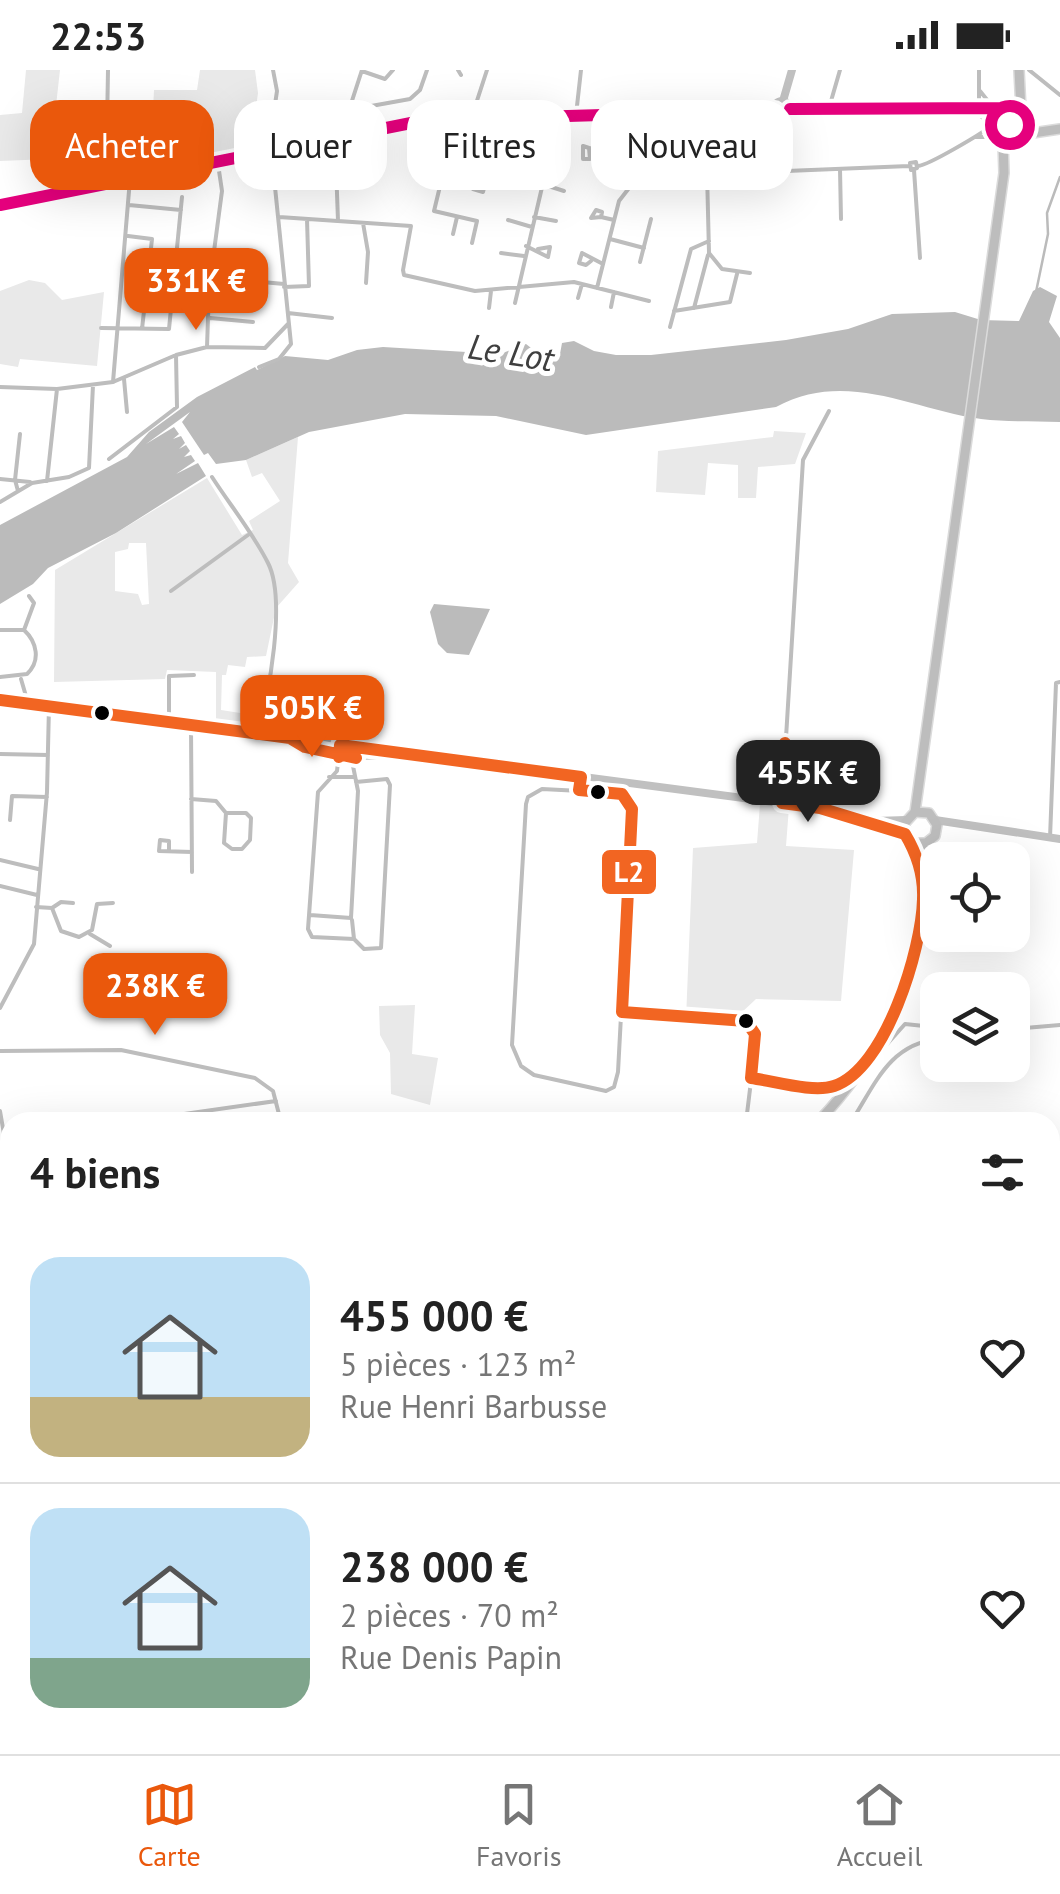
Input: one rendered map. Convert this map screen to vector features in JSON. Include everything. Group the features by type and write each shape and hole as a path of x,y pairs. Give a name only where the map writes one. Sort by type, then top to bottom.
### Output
{"main road":[{"path":"782,100 792,70"},
{"path":"991,124 1019,75"},
{"path":"1019,75 1026,134"},
{"path":"793,111 1000,107 1060,128"},
{"path":"979,109 999,139 1004,173"},
{"path":"571,118 591,117"},
{"path":"905,834 906,820 915,812 920,758 936,683 1004,173 1016,142 1026,134 1060,128"},
{"path":"999,139 1016,142"},
{"path":"214,162 234,158"},
{"path":"0,207 80,190"},
{"path":"0,700 782,803 905,834 913,843 920,883"},
{"path":"920,758 934,821 926,842"},
{"path":"915,812 934,821 1055,839"},
{"path":"841,816 906,820"},
{"path":"913,843 920,843"},
{"path":"827,1112 860,1073 886,1031 911,958 920,914"}],"street":[{"path":"106,100 108,70"},
{"path":"274,70 276,100"},
{"path":"352,100 362,71 385,79 393,70"},
{"path":"387,103 410,99 427,70"},
{"path":"478,100 487,70"},
{"path":"576,118 581,70"},
{"path":"829,108 840,70"},
{"path":"979,109 980,70"},
{"path":"1028,70 1060,95"},
{"path":"979,86 983,99 1000,107"},
{"path":"793,171 914,167 934,162 991,124"},
{"path":"972,138 999,139"},
{"path":"207,348 209,289 222,191 217,161"},
{"path":"914,167 920,258"},
{"path":"840,169 841,219"},
{"path":"113,382 129,190"},
{"path":"259,367 288,351 277,190"},
{"path":"337,190 338,221"},
{"path":"439,190 434,211 477,221 472,243"},
{"path":"515,303 541,190"},
{"path":"597,288 619,201 629,190"},
{"path":"694,308 709,252 708,190"},
{"path":"101,328 169,329 182,197"},
{"path":"128,204 181,210"},
{"path":"454,234 458,216"},
{"path":"279,217 413,228 404,275 491,290 582,284 649,301"},
{"path":"534,217 556,221"},
{"path":"601,217 614,220"},
{"path":"251,281 309,286 308,219"},
{"path":"640,262 651,219"},
{"path":"508,220 532,226"},
{"path":"363,222 368,252 366,283"},
{"path":"126,236 152,239 142,329"},
{"path":"609,239 644,248"},
{"path":"670,327 691,249 709,241"},
{"path":"526,246 538,249"},
{"path":"709,252 722,269 750,273"},
{"path":"502,253 524,256"},
{"path":"591,260 603,264"},
{"path":"674,311 730,302 737,274"},
{"path":"578,298 582,284"},
{"path":"489,308 491,290"},
{"path":"611,307 614,292"},
{"path":"287,313 332,318"},
{"path":"210,318 253,322"},
{"path":"0,387 57,389 113,382 176,355 207,348 265,348 288,324"},
{"path":"109,459 177,407 176,355"},
{"path":"124,378 127,412"},
{"path":"0,479 47,481 90,468 93,385"},
{"path":"47,481 57,389"},
{"path":"782,803 803,460 829,411"},
{"path":"18,491 14,480 20,434"},
{"path":"212,477 269,564 277,598 256,734"},
{"path":"0,502 32,482"},
{"path":"170,590 249,534"},
{"path":"24,630 34,602 29,596"},
{"path":"0,630 24,630 32,638 36,660 21,678"},
{"path":"169,723 169,676 194,675"},
{"path":"0,678 21,678"},
{"path":"21,678 28,703"},
{"path":"1055,839 1056,684 1060,682"},
{"path":"1,1006 34,944 47,797 49,706"},
{"path":"190,725 192,872"},
{"path":"290,738 339,757 411,754"},
{"path":"344,746 336,771 318,792 310,916 312,937 354,939"},
{"path":"329,777 354,780 388,779 390,783 381,948 364,948 354,939 350,918 354,780 344,746"},
{"path":"0,754 48,755"},
{"path":"579,790 580,776"},
{"path":"542,789 622,794 632,809 622,1012 616,1084 600,1091 534,1075 521,1066 512,1045 526,800 542,789"},
{"path":"10,820 12,796 47,797"},
{"path":"191,798 212,798 226,813 246,813 251,818 250,840 242,849 232,849 223,840 226,813"},
{"path":"169,851 192,852"},
{"path":"0,860 38,869"},
{"path":"0,886 37,895"},
{"path":"36,906 52,908 61,902 73,903"},
{"path":"89,933 97,904 113,903"},
{"path":"52,908 60,931 79,937 89,933"},
{"path":"310,916 350,918"},
{"path":"89,933 110,946"},
{"path":"622,1012 746,1021 755,1034 747,1112"},
{"path":"860,1073 905,1024 920,1026"},
{"path":"1030,1028 1060,1025"},
{"path":"751,1078 826,1088 848,1080 886,1031"},
{"path":"857,1112 892,1058 907,1046 920,1042"},
{"path":"0,1051 121,1050 154,1054 268,1084 279,1112"},
{"path":"195,1112 276,1100"}],"shaded area":[{"path":"26,70 60,70 57,100 30,100 30,160 0,161 0,115 22,113"},
{"path":"200,70 255,70 257,100 234,100 234,154 214,158 214,100 153,100 154,90 197,90"},
{"path":"29,280 45,283 62,300 104,292 97,366 20,359 18,367 0,364 0,291"},
{"path":"774,431 806,433 795,464 758,467 756,498 738,498 738,465 708,463 705,495 656,492 658,451 773,437"},
{"path":"298,437 288,563 299,582 276,608 266,656 247,657 245,667 228,665 226,675 222,675 221,710 253,715 256,699 260,700 254,730 216,725 216,672 167,670 165,679 54,682 55,570 207,478 242,535 253,530 249,521 280,501 262,473 252,477 246,460","holes":["129,543 146,543 149,604 142,605 138,594 115,591 115,552 128,549"]},
{"path":"760,804 789,807 786,846 854,850 841,1001 756,999 739,1015 744,1024 686,1019 693,848 757,843"},
{"path":"415,1005 412,1054 438,1058 430,1105 391,1094 390,1053 380,1035 379,1006"}],"water":[{"name":"Le Lot","path":"1040,287 1057,296 1049,322 1060,338 1060,422 981,419 878,395 828,391 776,407 586,435 496,416 405,414 309,432 246,460 216,464 208,453 204,455 182,422 190,412 146,444 174,427 179,434 173,439 181,436 185,443 179,449 186,445 190,451 184,457 191,455 195,461 176,474 198,463 206,476 116,533 48,568 33,584 0,604 0,525 127,457 149,432 197,397 285,356 328,360 357,350 383,347 500,354 526,344 544,358 560,354 562,343 574,341 594,351 616,355 651,355 786,340 848,329 892,314 955,312 981,320 1019,321 1033,291"},
{"path":"434,604 490,609 469,655 447,653 438,644 430,612"}],"waterway":[{"path":"1036,292 1048,234 1047,213 1060,177"}],"transit line":[{"path":"1010,106 1023,112 1029,125 1023,138 1010,144 997,138 991,125 997,112 1010,106"},
{"path":"793,109 1002,108"},
{"path":"0,205 426,120 591,115"},
{"name":"L2","path":"0,700 290,738 305,747 356,758"},
{"name":"L2","path":"339,757 340,745 581,777 579,790 622,794 632,809 622,1012 746,1021 755,1034 751,1078 825,1088 853,1075 885,1032 916,946 922,882 905,834 820,808 782,803 785,743"}]}
